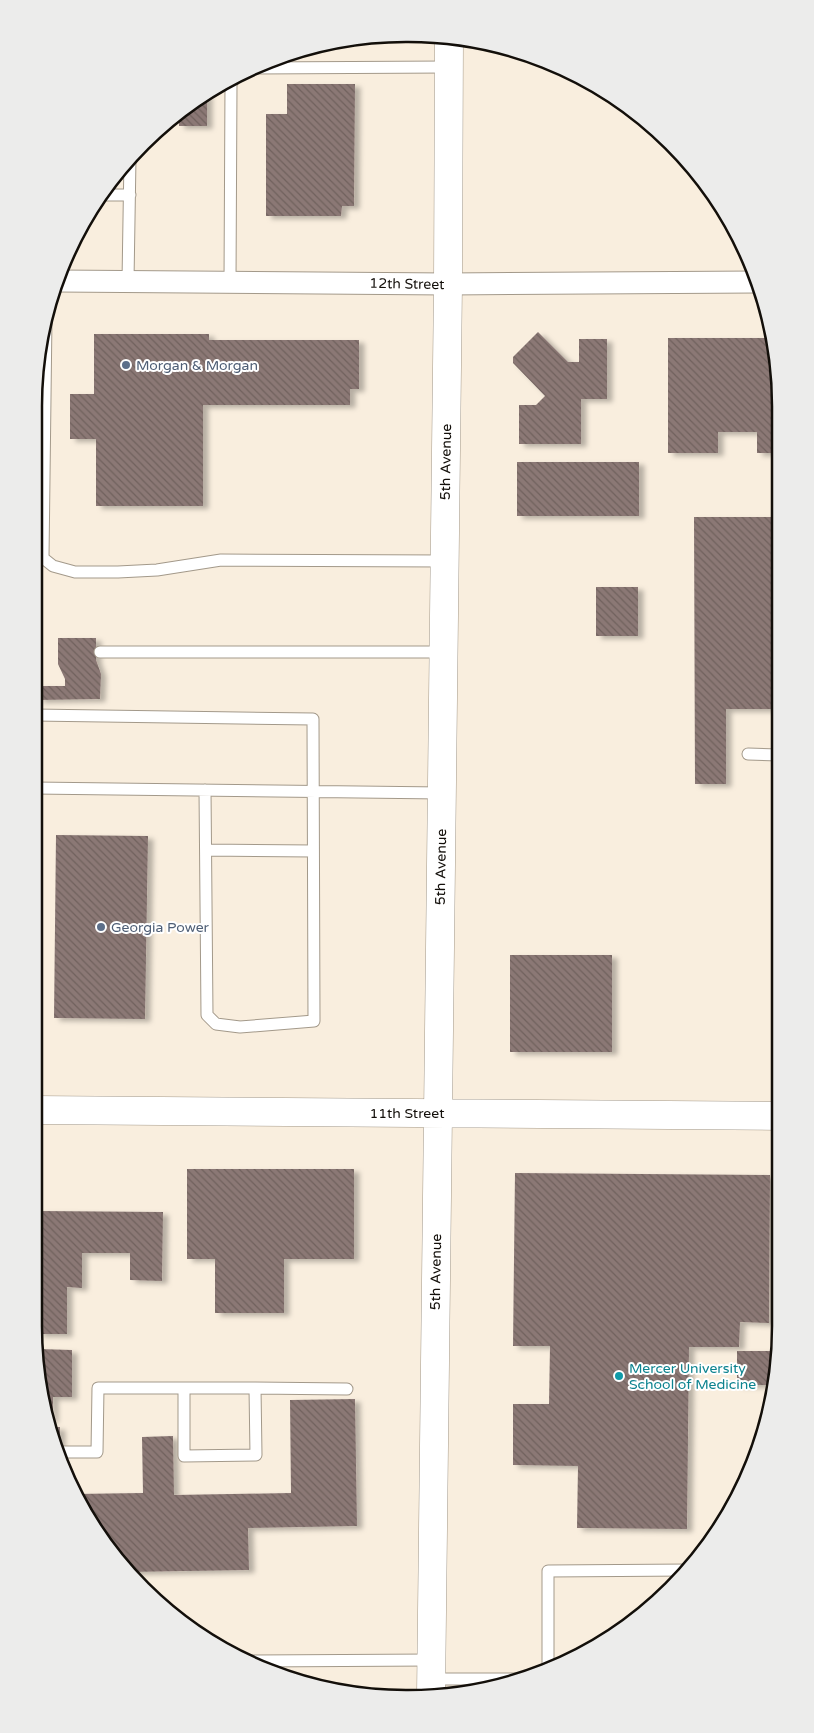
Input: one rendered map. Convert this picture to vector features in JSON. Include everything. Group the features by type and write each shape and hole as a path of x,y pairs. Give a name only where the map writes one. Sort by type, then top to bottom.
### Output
{"street":[{"name":"5th Avenue","path":"432,1678 449,45"},
{"name":"12th Street","path":"65,281 448,284 749,282"},
{"name":"11th Street","path":"42,1110 772,1116"}],"lane":[{"path":"274,68 449,67"},
{"path":"230,282 232,87"},
{"path":"128,281 130,171"},
{"path":"111,195 130,195"},
{"path":"42,438 44,374"},
{"path":"42,560 53,566 75,572 157,570 221,560 444,561"},
{"path":"100,652 443,652"},
{"path":"42,715 313,719 314,1021 240,1027 216,1024 207,1015 205,790"},
{"path":"748,754 772,755"},
{"path":"42,788 442,793"},
{"path":"206,850 313,851"},
{"path":"65,1452 97,1452 98,1388 347,1389"},
{"path":"184,1388 184,1456 256,1455 254,1388"},
{"path":"548,1662 548,1571 677,1570"},
{"path":"267,1662 432,1678 498,1679"}],"building":[{"path":"287,84 355,84 354,206 342,206 341,216 266,216 266,114 287,114"},
{"path":"207,102 207,126 179,126 179,123"},
{"path":"538,332 568,362 579,362 579,339 607,339 607,399 581,399 581,444 519,444 519,405 536,405 545,396 513,363 513,357"},
{"path":"94,334 209,334 209,340 359,340 359,389 350,389 350,405 203,405 203,506 96,506 96,439 70,439 70,394 94,394"},
{"path":"668,338 764,338 771,383 772,453 757,453 757,432 718,432 718,453 668,453"},
{"path":"517,462 639,462 639,516 517,516"},
{"path":"694,517 772,517 772,709 726,709 726,784 695,784"},
{"path":"596,587 638,587 638,636 596,636"},
{"path":"58,638 96,638 96,660 101,674 100,699 42,700 42,686 65,686 65,679 58,664"},
{"name":"Georgia Power","path":"56,835 148,836 145,1019 54,1018"},
{"path":"510,955 612,955 612,1052 510,1052"},
{"path":"187,1169 354,1169 354,1259 284,1259 284,1313 215,1313 215,1259 187,1259"},
{"name":"Mercer University School of Medicine","path":"515,1173 770,1175 769,1323 740,1322 739,1347 689,1347 687,1529 577,1528 578,1466 513,1465 513,1404 549,1404 550,1346 513,1346"},
{"path":"42,1211 163,1212 162,1281 130,1280 130,1253 82,1253 82,1288 67,1287 67,1334 42,1334"},
{"path":"43,1349 72,1350 72,1397 53,1397 53,1411"},
{"path":"737,1351 771,1351 766,1385 737,1385"},
{"path":"355,1399 357,1526 248,1528 249,1570 138,1572 104,1529 84,1494 143,1493 142,1437 173,1436 174,1495 291,1493 290,1400"}],"place":[{"name":"Morgan & Morgan","path":"126,365"},
{"name":"Georgia Power","path":"101,927"},
{"name":"Mercer University School of Medicine","path":"619,1376"}]}
